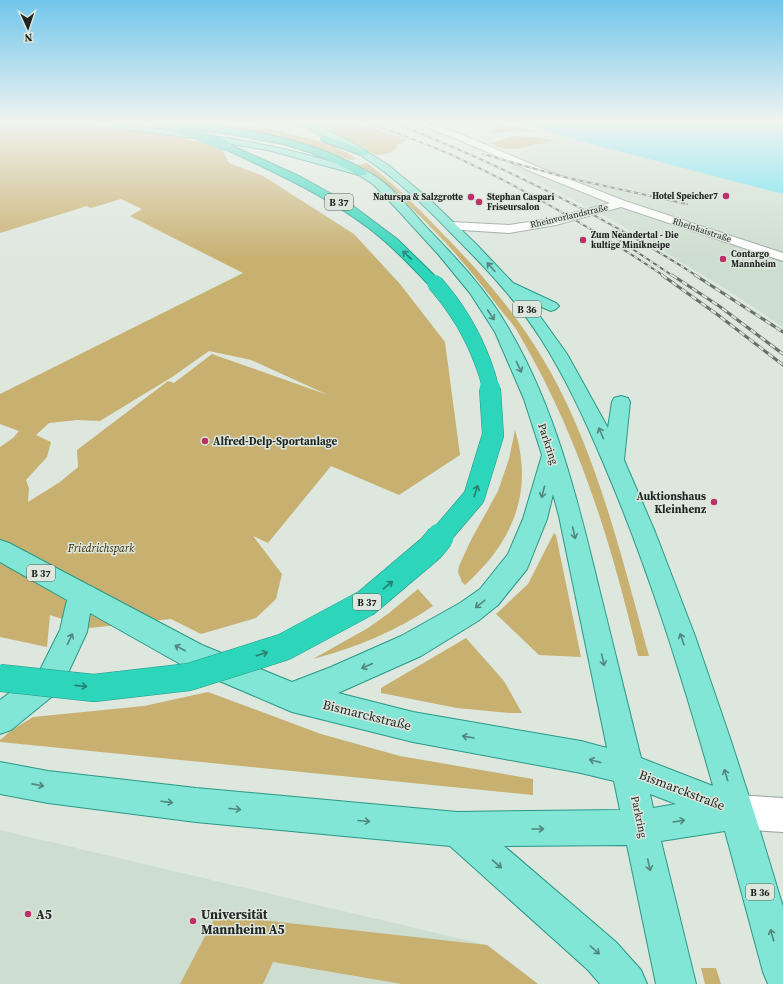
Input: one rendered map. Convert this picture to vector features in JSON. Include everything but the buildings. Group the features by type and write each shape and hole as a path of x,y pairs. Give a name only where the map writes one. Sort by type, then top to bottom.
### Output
{"highway":[{"name":"B 37","path":"0,678 94,688 189,677 284,647 366,603 431,548 474,497 493,435 490,382 475,341 450,300 402,250 366,220 340,203 302,182 270,167"}],"main road":[{"name":"Parkring","path":"350,167 381,188 446,254 472,286 503,332 528,386 552,455 570,516 676,984"},
{"name":"B 36","path":"383,167 404,182 451,226 523,303 558,352 594,417 666,591 695,676 737,812 783,972"},
{"path":"505,283 551,306"},
{"path":"613,461 620,417 620,402"},
{"path":"292,697 411,646 470,612 489,597 518,561 535,520 552,455"},
{"name":"Bismarckstraße","path":"0,550 192,655 292,697 413,727 581,757 628,769 737,812"},
{"path":"0,718 50,680 73,632 81,595"},
{"name":"Bismarckstraße","path":"0,778 48,787 196,805 457,829 580,829 641,827 737,812"},
{"path":"457,829 602,956 627,984"}],"street":[{"name":"Rheinvorlandstraße","path":"530,167 621,203"},
{"name":"Rheinvorlandstraße","path":"472,248 509,230 563,219 621,203"},
{"name":"Rheinkaistraße","path":"621,203 783,257"},
{"name":"Rheinvorlandstraße","path":"451,226 509,230"},
{"path":"737,812 783,815"}],"shaded area":[{"path":"509,167 681,167 783,194 783,327 734,294 612,220"},
{"name":"Universität Mannheim A5","path":"0,830 487,945 538,984 0,984"}],"green space":[{"name":"Friedrichspark","path":"0,167 239,167 263,176 354,234 400,284 445,342 460,455 399,495 331,466 268,543 253,536 282,574 276,599 256,618 201,634 171,619 90,628 50,615 47,647 0,637 0,447 13,438 19,431 0,424 0,394 243,273 130,216 142,209 121,199 91,208 87,206 0,233","holes":["209,351 251,360 328,395 212,354 174,383 168,381 77,450 78,467 60,482 28,502 29,488 26,480 47,457 51,442 36,435 49,423 77,420 100,421 172,377"]},
{"path":"361,167 372,167 389,181 449,240 504,302 528,335 550,371 567,404 596,474 619,547 649,656 638,656 617,573 591,491 559,412 541,373 518,332 472,273 442,239 392,190"},
{"path":"515,430 520,453 522,474 520,495 515,515 507,533 496,551 482,569 465,585 462,582 458,572 459,566 471,540 498,491 509,459"},
{"path":"554,533 556,535 581,657 539,655 496,614 528,584"},
{"path":"418,589 433,606 405,623 375,638 344,650 313,659 368,628"},
{"path":"466,638 504,681 522,713 457,708 381,693 381,688"},
{"path":"208,692 321,734 400,756 533,779 533,795 0,742 0,740 12,730 33,717 144,706"},
{"path":"216,915 487,945 538,984 402,984 273,962 263,984 180,984"},
{"path":"701,968 716,968 721,984 705,984"}],"water":[{"path":"679,167 783,167 783,194"}],"railway":[{"path":"476,167 536,198 614,243 664,276"},
{"path":"497,167 590,213 697,276"},
{"path":"529,167 564,177 687,204"},
{"path":"610,234 673,276"},
{"path":"662,275 718,315 783,365"},
{"path":"672,275 719,306 783,354"},
{"path":"695,275 783,332"}],"place":[{"name":"Hotel Speicher7","path":"726,196"},
{"name":"Naturspa & Salzgrotte","path":"471,197"},
{"name":"Stephan Caspari Friseursalon","path":"479,202"},
{"name":"Zum Neandertal - Die kultige Minikneipe","path":"583,240"},
{"name":"Contargo Mannheim","path":"723,259"},
{"name":"Alfred-Delp-Sportanlage","path":"205,441"},
{"name":"Auktionshaus Kleinhenz","path":"714,502"},
{"name":"A5","path":"28,914"},
{"name":"Universität Mannheim A5","path":"193,921"}]}
